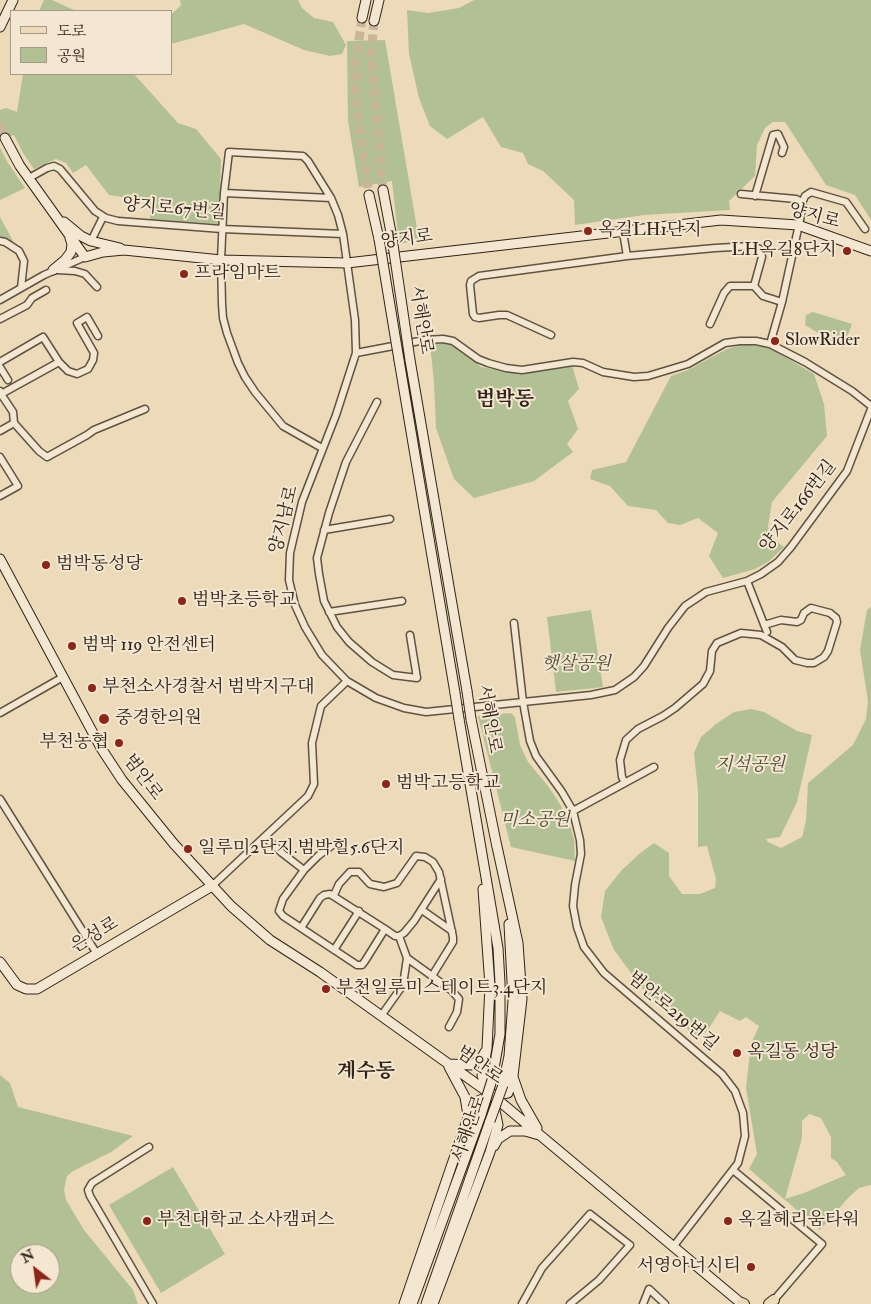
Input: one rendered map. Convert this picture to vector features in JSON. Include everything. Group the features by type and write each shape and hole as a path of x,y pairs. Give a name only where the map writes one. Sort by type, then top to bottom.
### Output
{"main road":[{"path":"0,27 13,0"},
{"path":"362,18 366,0"},
{"path":"374,21 379,0"},
{"path":"5,138 11,152 85,257"},
{"name":"서해안로","path":"383,190 471,719 496,842 510,932 513,984 509,1056 503,1085 426,1304"},
{"name":"서해안로","path":"370,195 496,931 500,983 500,1034 492,1080 412,1304"},
{"path":"53,211 70,227 91,241 144,252"},
{"name":"양지로","path":"85,257 103,252 124,250 221,260 346,263 721,220 798,225 871,251"},
{"path":"53,270 71,252 72,244 68,233"},
{"name":"범안로","path":"0,560 101,748 122,780 212,886 242,917 270,940 320,972 492,1095 743,1304"},
{"path":"404,1304 474,1104 492,1095 508,1093 513,1076 521,1022 522,976 518,943 496,842"},
{"path":"433,1304 490,1152 498,1125 492,1095 482,1076 488,1048 490,986 480,845"},
{"name":"은성로","path":"0,962 17,985 31,990 43,986 212,886"},
{"path":"446,1063 464,1066 476,1063 488,1048"},
{"path":"446,1063 465,1097 468,1118"},
{"path":"513,1076 521,1100 543,1136"},
{"path":"490,1152 498,1139 510,1131 525,1131 543,1136"}],"street":[{"path":"755,196 772,136 778,134 784,147 782,153"},
{"name":"양지남로","path":"224,193 229,152 302,156 308,161 331,198 343,234 355,320 356,353 336,415 302,502 290,553 289,580 295,605 305,627 322,655 347,681 376,698 404,708 426,712 523,702"},
{"name":"양지로67번길","path":"29,178 54,166 60,169 95,211 103,217 118,221 222,229 343,234"},
{"path":"770,344 782,302 805,196 811,192 846,202 864,229"},
{"path":"322,448 283,426 245,377 232,348 223,318 222,229 224,193 331,198"},
{"path":"740,194 796,199 802,203"},
{"path":"91,241 103,217"},
{"path":"623,232 627,256"},
{"path":"0,241 18,250 24,261 22,288"},
{"path":"551,335 507,315 475,317 473,314 471,281 478,276 627,256 752,246 760,249 762,257 754,286"},
{"path":"0,300 53,270 85,257"},
{"path":"53,270 75,271 85,274 97,287"},
{"path":"710,324 727,288 734,285 754,286 763,296 782,302"},
{"path":"0,319 27,305 32,298 46,290"},
{"path":"0,362 44,337 59,362 68,371 77,374 88,369 93,360 94,352 77,322 87,317 98,336"},
{"path":"356,353 425,340 444,339 453,341 488,364 506,368 522,370 573,362 583,363 603,372 634,377 648,376 688,364 725,344 740,340 770,344 805,362 852,391 871,408"},
{"path":"59,362 1,393 12,412 14,423 39,451 47,457 94,430 145,409"},
{"path":"0,367 8,380"},
{"path":"377,402 346,462 317,558 324,601 329,612 337,627 349,642 372,662 393,675 417,678 410,635"},
{"name":"양지로166번길","path":"523,702 591,696 615,690 634,677 644,666 668,628 685,606 706,592 748,581 778,562 791,548 837,487 852,460 871,408"},
{"path":"0,431 14,423"},
{"path":"0,457 18,486 0,496"},
{"path":"324,530 390,519"},
{"path":"748,581 767,632"},
{"path":"329,612 402,601"},
{"path":"625,783 620,768 620,760 626,740 638,728 675,708 703,684 710,671 712,651 717,643 740,633 761,635 782,646 795,660 807,664 814,663 824,657 828,651 837,622 836,618 830,613 811,608 797,622 781,620 764,625"},
{"name":"범안로219번길","path":"514,623 523,702 534,751 573,811 582,847 574,892 574,913 584,947 604,973 716,1068 732,1086 741,1106 745,1128 741,1154 733,1170 673,1247"},
{"path":"0,713 63,677"},
{"path":"212,886 308,796 314,784 312,743 321,706 347,681"},
{"path":"573,811 654,767"},
{"path":"0,798 97,954"},
{"path":"265,837 304,870"},
{"path":"335,842 304,870 283,899 279,907 283,916 357,965 362,965 385,929"},
{"path":"334,895 339,884 350,872 359,872 370,884 384,888 398,884 412,860 420,856 433,862 441,879 453,942 432,976"},
{"path":"399,936 409,928 441,879"},
{"path":"301,928 320,898 324,895 334,895 385,929 399,936 407,958 403,985 381,1016"},
{"path":"422,910 452,931"},
{"path":"334,950 359,911"},
{"path":"407,958 452,991 459,999 457,1012 449,1027"},
{"path":"149,1146 92,1183 88,1190 153,1304"},
{"path":"733,1170 822,1244 772,1303"},
{"path":"522,1304 542,1268 590,1214 630,1245 599,1280 570,1304"},
{"path":"643,1304 649,1289 665,1304"}],"green space":[{"path":"44,0 52,0 74,10 39,10"},
{"path":"180,0 298,0 302,8 314,18 333,22 346,45 342,54 330,56 304,50 244,24 172,44 172,14 181,5"},
{"path":"474,0 871,0 871,220 855,195 826,185 785,122 773,122 765,128 757,145 755,176 729,201 730,210 644,215 575,225 574,200 543,171 528,164 523,153 501,147 483,117 447,139 430,126 419,98 409,54 407,10 428,13 459,8"},
{"path":"385,40 419,240 399,244 392,181 359,187 348,121 347,41"},
{"path":"23,75 135,75 178,123 196,129 221,159 219,224 150,219 150,201 109,195 86,165 73,173 66,163 56,159 34,169 14,135 0,140 0,110 6,108 17,112"},
{"path":"0,148 25,188 0,200"},
{"path":"0,217 14,243 0,237"},
{"path":"813,312 852,324 843,348 805,325 806,315"},
{"path":"443,343 453,345 481,367 522,373 572,365 579,389 568,401 578,429 567,444 573,452 534,481 474,498 454,479 436,428 430,344"},
{"path":"745,344 770,348 814,374 824,404 827,436 772,502 768,526 772,538 784,547 768,562 755,569 723,578 709,556 718,533 698,518 680,525 668,523 656,510 628,506 610,486 590,479 592,470 626,462 671,376 688,370 727,349"},
{"name":"지석공원","path":"871,607 871,1185 859,1188 820,1230 749,1169 757,1154 746,1088 751,1044 759,1026 746,1017 740,1021 720,1011 707,1031 697,1038 664,1007 651,1000 614,950 601,917 605,891 621,871 654,843 669,853 669,876 682,894 700,894 715,888 716,879 707,846 698,847 698,791 694,753 701,737 734,712 751,709 764,712 797,731 812,735 797,802 780,837 766,839 768,842 781,848 802,837 806,821 808,783 853,745 866,719 868,701 860,650 867,610","holes":["809,1114 821,1118 831,1137 831,1158 837,1162 846,1175 785,1199 802,1138 802,1121"]},
{"name":"햇살공원","path":"591,610 603,687 556,692 547,617"},
{"name":"미소공원","path":"511,713 515,717 520,745 528,762 548,786 560,804 569,823 574,839 575,861 511,847 478,716"},
{"path":"0,1075 10,1083 18,1107 133,1136 111,1152 73,1171 67,1176 64,1190 66,1200 84,1230 133,1290 138,1304 0,1304"},
{"path":"173,1167 225,1254 161,1293 109,1205"}],"tunnel":[{"path":"362,18 356,61 356,86 357,111 369,195"},
{"path":"374,21 371,56 383,190"},
{"path":"0,124 5,138"}],"place":[{"name":"옥길LH1단지","path":"588,231"},
{"name":"LH옥길8단지","path":"847,251"},
{"name":"프라임마트","path":"184,274"},
{"name":"SlowRider","path":"775,341"},
{"name":"범박동성당","path":"46,565"},
{"name":"범박초등학교","path":"182,601"},
{"name":"범박 119 안전센터","path":"72,646"},
{"name":"부천소사경찰서 범박지구대","path":"92,688"},
{"name":"중경한의원","path":"104,719"},
{"name":"부천농협","path":"119,743"},
{"name":"범박고등학교","path":"386,784"},
{"name":"일루미2단지.범박힐5.6단지","path":"188,849"},
{"name":"부천일루미스테이트3.4단지","path":"326,989"},
{"name":"옥길동 성당","path":"737,1053"},
{"name":"부천대학교 소사캠퍼스","path":"147,1221"},
{"name":"옥길헤리움타워","path":"728,1221"},
{"name":"서영아너시티","path":"751,1267"}],"district":[{"name":"범박동","path":"505,401"},
{"name":"계수동","path":"366,1073"}]}
